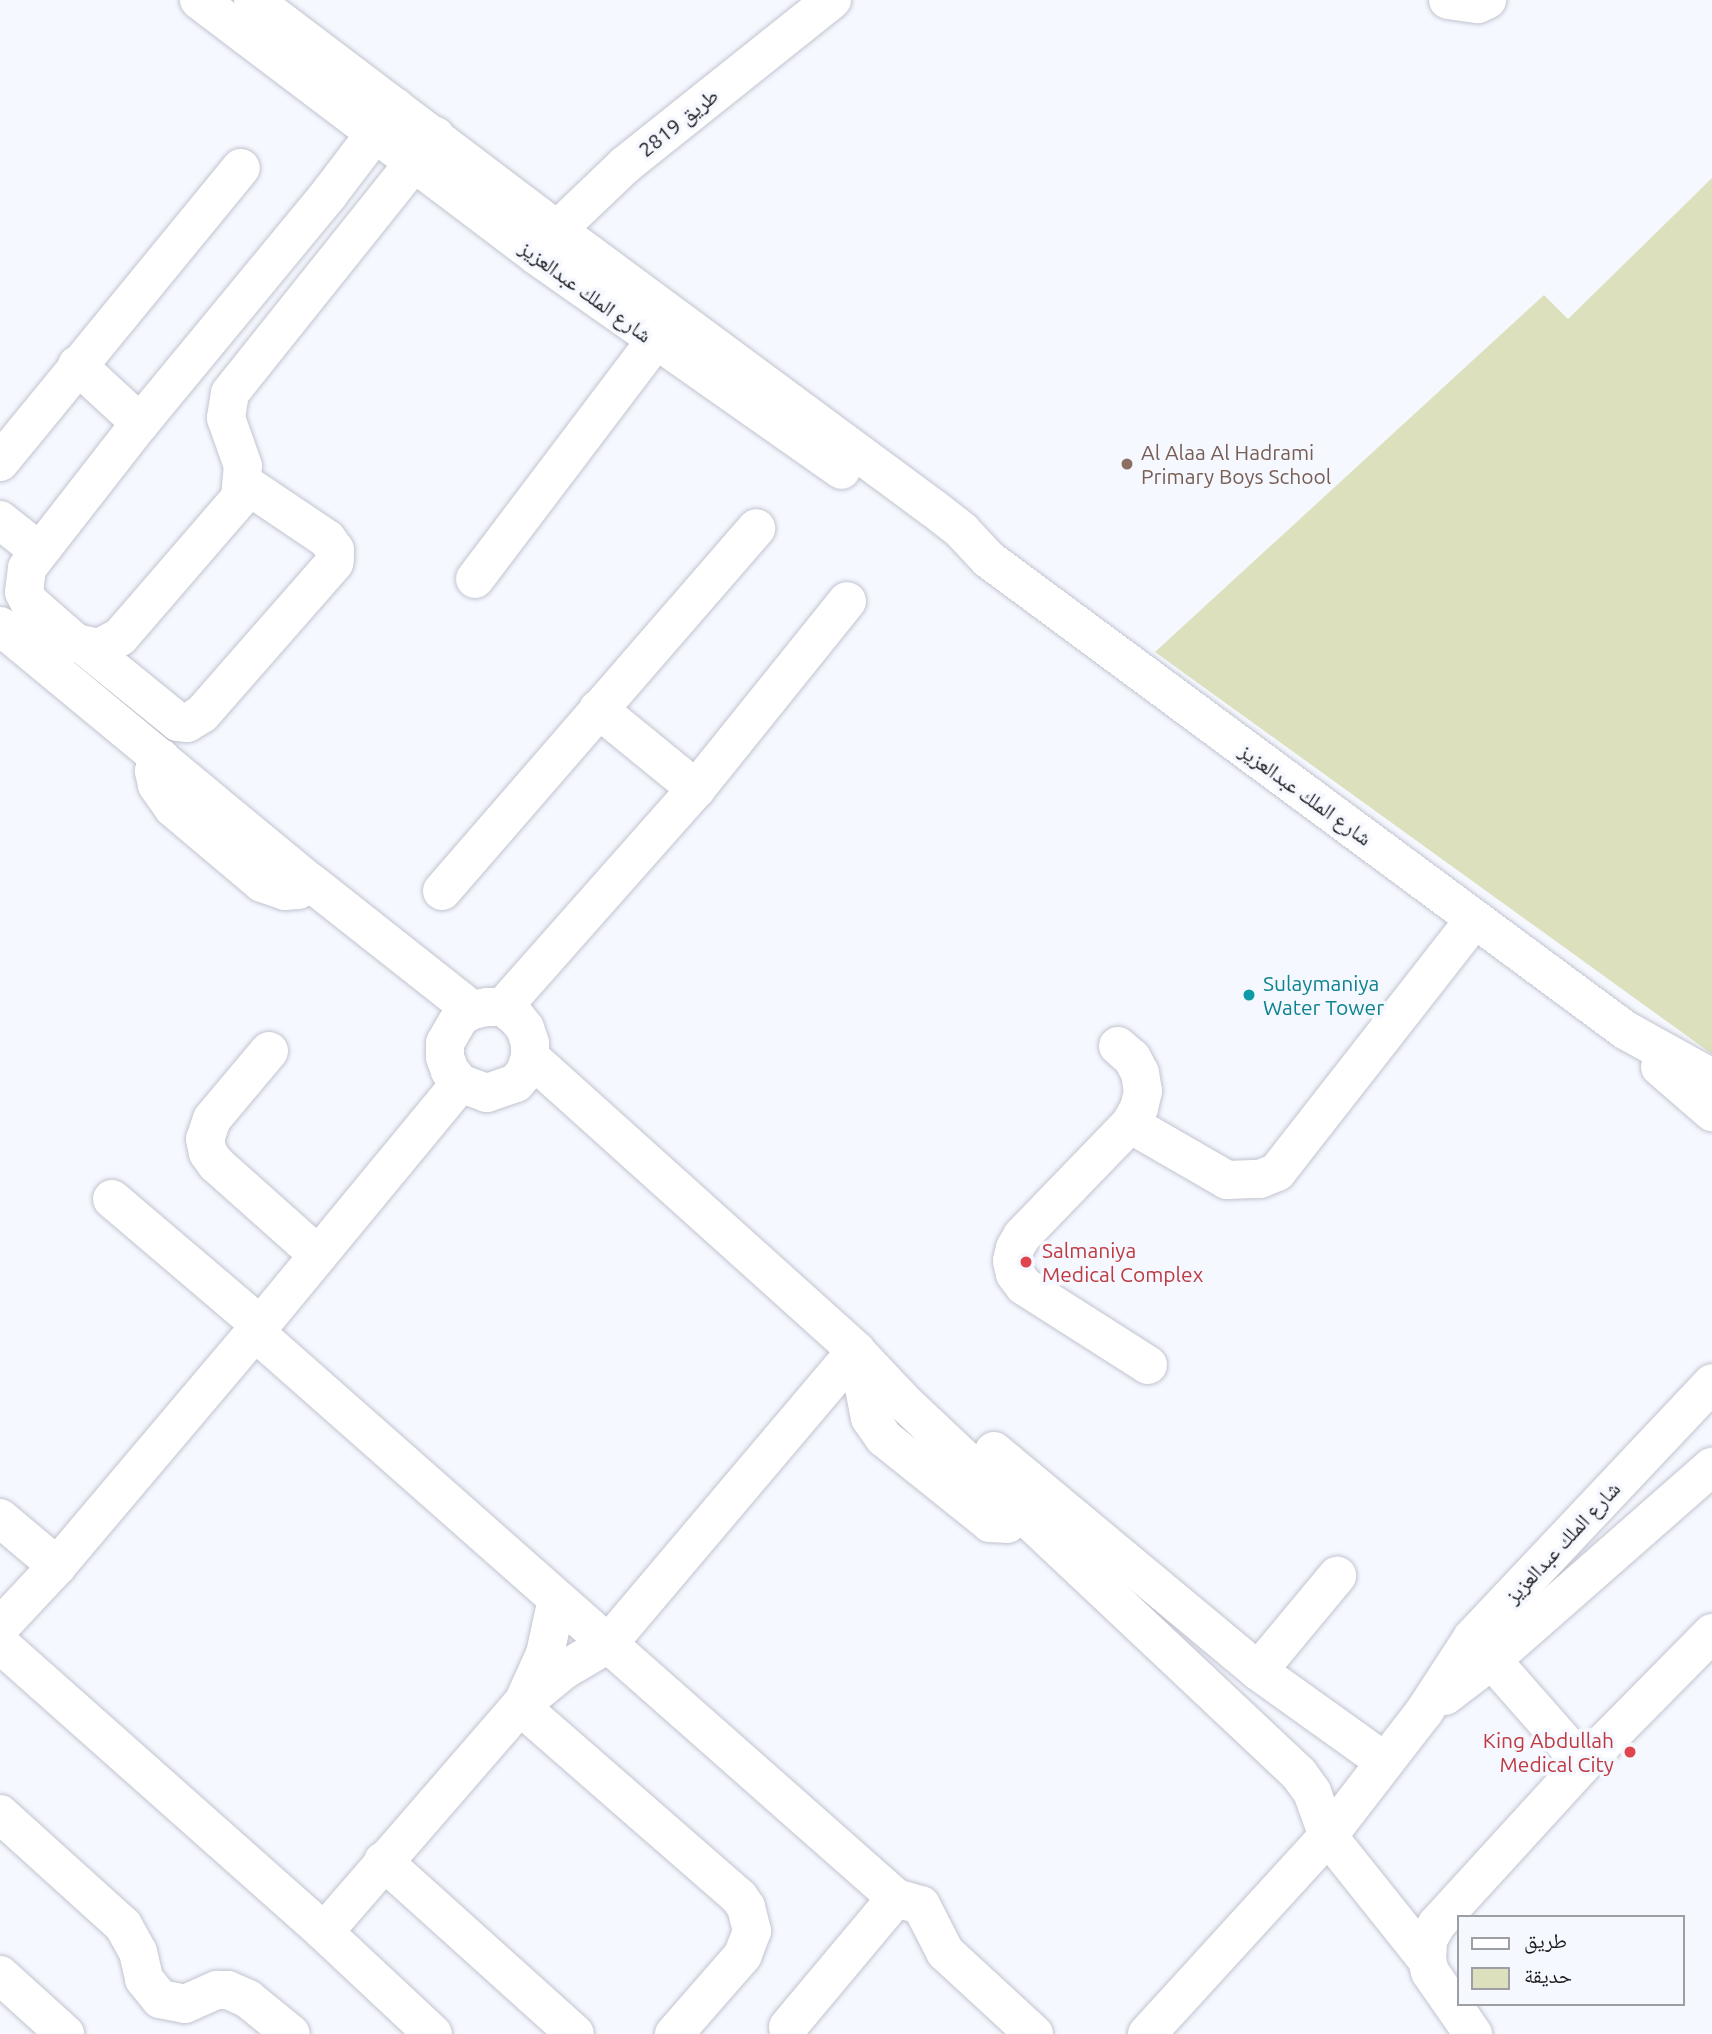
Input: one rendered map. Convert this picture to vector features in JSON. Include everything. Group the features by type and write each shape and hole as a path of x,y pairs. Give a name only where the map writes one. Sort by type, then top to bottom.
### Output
{"street":[{"name":"شارع الملك عبدالعزيز","path":"198,0 384,121 547,243 933,508 962,531 988,559 1625,1030 1712,1077"},
{"name":"شارع الملك عبدالعزيز","path":"253,0 384,121"},
{"name":"طريق 2819","path":"547,243 661,135 832,0"},
{"path":"1448,0 1478,4 1487,0"},
{"path":"244,483 327,539 335,550 334,563 202,714 195,721 178,722 38,611 24,592 27,568 140,423 384,121"},
{"path":"87,648 99,648 120,636 240,498 244,483 243,466 226,418 230,393 424,150"},
{"path":"0,462 241,168"},
{"name":"شارع الملك عبدالعزيز","path":"547,243 654,341 921,526 953,545 988,559"},
{"path":"286,245 323,275"},
{"path":"475,579 654,341"},
{"path":"77,365 140,423"},
{"path":"0,520 39,551"},
{"path":"442,891 756,528"},
{"path":"0,626 161,758 153,771 157,785 173,808 262,883 285,891 298,890 310,882 488,1008 525,1028 530,1043 530,1057 520,1077 502,1090 487,1093 460,1083 450,1071 445,1057 445,1043 460,1017 488,1008 696,789 847,601"},
{"path":"598,709 696,789"},
{"path":"1130,1124 1227,1180 1260,1179 1277,1171 1475,919"},
{"name":"شارع الملك عبدالعزيز","path":"1625,1030 1656,1063 1712,1112"},
{"path":"1118,1046 1132,1058 1140,1073 1143,1091 1139,1108 1130,1124 1022,1236 1012,1261 1024,1286 1148,1365"},
{"path":"269,1051 212,1119 205,1139 208,1153 225,1172 317,1255"},
{"path":"530,1057 856,1351 906,1404 1021,1510 1258,1671 1385,1762"},
{"path":"5,1611 57,1566 258,1329 460,1083"},
{"path":"112,1199 557,1600 895,1898 922,1905 945,1952 1034,2034"},
{"path":"856,1351 981,1440 1118,1578 1299,1774 1311,1792 1328,1836 1427,1960 1436,1983 1473,2034"},
{"path":"324,1932 520,1706 564,1670 608,1644 856,1351"},
{"name":"شارع الملك عبدالعزيز","path":"1147,2034 1328,1836 1424,1712 1482,1649 1712,1383"},
{"name":"شارع الملك عبدالعزيز","path":"1482,1649 1712,1467"},
{"path":"0,1518 57,1566"},
{"path":"1258,1671 1337,1576"},
{"path":"520,1706 545,1654 557,1600"},
{"path":"1427,1960 1428,1940 1437,1924 1583,1764 1712,1633"},
{"path":"0,1644 324,1932 433,2034"},
{"path":"1482,1649 1583,1764"},
{"path":"520,1706 739,1897 747,1907 752,1931 743,1955 674,2034"},
{"path":"0,1814 123,1926 138,1952 144,1979 159,1999 185,2004 206,1994 228,1990 248,1999 291,2034"},
{"path":"383,1861 575,2034"},
{"path":"788,2027 895,1898"},
{"path":"0,1975 65,2034"}],"green space":[{"path":"1712,178 1712,1054 1155,652 1544,295 1568,319"}],"place":[{"name":"Al Alaa Al Hadrami Primary Boys School","path":"1127,464"},
{"name":"Sulaymaniya Water Tower","path":"1249,995"},
{"name":"Salmaniya Medical Complex","path":"1026,1262"},
{"name":"King Abdullah Medical City","path":"1630,1752"}]}
